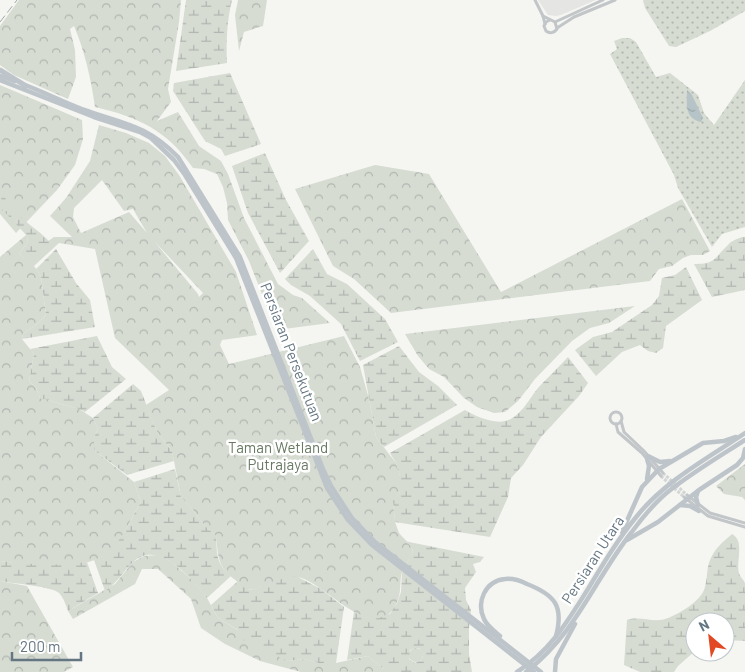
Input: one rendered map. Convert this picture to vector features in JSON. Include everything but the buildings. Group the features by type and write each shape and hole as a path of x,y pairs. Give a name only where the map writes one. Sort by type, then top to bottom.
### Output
{"highway":[{"path":"0,70 26,86"}],"main road":[{"name":"Persiaran Persekutuan","path":"0,76 80,110"},
{"name":"Persiaran Persekutuan","path":"0,80 109,120 134,126 153,135 165,144 187,169 240,257 320,462 331,486 352,518 391,557 519,657 542,672"},
{"path":"609,553 625,526 639,492 647,480 658,470 704,443 730,440 745,433"},
{"name":"Persiaran Utara","path":"517,672 534,660 555,640 565,627 609,553 636,516 662,491 745,433"},
{"name":"Persiaran Utara","path":"526,672 558,642 582,610 622,544 653,506 669,491 745,440"},
{"path":"622,544 658,522 687,497 737,465 743,458 745,449"},
{"path":"647,457 660,462 672,461"},
{"path":"647,457 649,466 647,480"},
{"path":"680,505 699,508 696,498 699,490"},
{"path":"519,657 484,620 481,598 486,589 494,583 505,578 518,580 550,595 557,605 560,614 555,640"},
{"path":"555,672 556,659 582,610"},
{"name":"Persiaran Persekutuan","path":"519,657 534,672"}],"street":[{"path":"535,0 543,16 545,29 550,33 555,32 557,28 574,15 603,0"},
{"path":"545,24 613,1"},
{"path":"543,16 553,21 557,28"},
{"path":"616,424 612,424 610,420 612,413 619,413 622,417 621,421 624,432 662,475"},
{"path":"616,424 621,421"},
{"path":"616,424 618,432 647,457"},
{"path":"687,497 708,516 745,527"},
{"path":"699,508 745,523"}],"shaded area":[{"path":"538,0 596,0 556,16 548,15"}],"green space":[{"path":"19,0 181,0 168,89 171,102 157,121 178,112 199,146 221,161 228,174 244,218 278,284 293,295 302,298 330,323 276,330 249,261 228,220 227,203 217,174 204,169 193,168 173,144 150,127 125,115 95,107 87,66 74,26 70,29 75,50 76,77 68,99 14,75 0,65 0,26"},
{"path":"186,0 232,0 227,31 227,63 176,71"},
{"path":"238,0 267,0 263,26 244,32 239,51 235,15"},
{"path":"643,0 745,0 745,11 710,31 676,47 669,46 645,8"},
{"path":"630,38 636,42 656,77 670,73 698,95 704,113 714,125 745,80 745,227 722,234 712,247 678,188 674,175 610,54 617,49 614,41"},
{"path":"230,73 261,144 225,156 221,149 205,141 173,91 174,83"},
{"path":"0,85 82,120 83,139 75,165 57,190 16,233 0,214"},
{"name":"Taman Wetland Putrajaya","path":"99,125 126,133 149,143 165,156 179,175 236,272 257,335 222,340 220,345 229,364 344,336 360,367 369,399 376,437 396,463 400,476 400,492 393,502 395,522 399,533 413,551 402,572 399,598 388,615 376,619 363,616 349,609 308,581 297,577 285,578 267,586 248,590 227,573 221,563 216,536 204,525 181,497 172,451 157,432 146,405 169,390 115,338 95,249 59,243 34,266 41,276 46,315 23,334 22,339 34,354 29,381 36,388 40,398 79,409 93,418 98,429 94,437 94,450 134,482 141,502 118,543 108,553 95,560 63,566 30,565 0,561 0,257 26,235 28,237 27,243 19,254 24,258 54,237 72,237 50,216 66,198 90,161","holes":["102,180 124,211 133,209 147,233 129,212 81,233 73,217 74,208","154,241 203,293 199,297 198,294"]},
{"path":"265,153 286,200 309,241 280,273 248,213 232,166"},
{"path":"375,165 429,174 501,292 682,199 710,251 703,255 691,255 672,266 659,269 650,281 391,313 354,279 333,266 295,189"},
{"path":"0,183 11,208 50,242 30,263 19,254 27,243 28,237 1,208"},
{"path":"745,237 745,290 712,297 694,264 711,261 731,242"},
{"path":"56,249 76,283 90,300 95,327 22,339 23,334 46,315 41,276 36,269"},
{"path":"313,249 327,274 347,284 385,319 398,342 360,361 341,324 310,296 291,285 285,279"},
{"path":"686,267 702,300 666,326 663,348 656,353 648,351 640,345 622,352 596,376 575,350 593,337 612,332 652,305 659,296 662,278 675,275"},
{"path":"635,306 609,323 590,328 572,341 535,379 518,401 505,412 494,413 477,407 464,398 444,377 429,369 418,356 405,334"},
{"path":"97,336 112,367 126,379 85,412 40,398 36,388 29,381 34,354 30,349"},
{"path":"399,346 419,372 438,386 457,405 384,447 376,437 363,365"},
{"path":"568,357 588,383 579,396 541,437 523,465 511,478 508,497 490,537 395,522 393,501 400,492 400,476 396,463 390,453 465,410 479,417 500,422 510,419 524,408 538,388"},
{"path":"133,384 141,391 157,432 172,451 174,461 127,475 94,450 94,437 98,429 93,418"},
{"path":"745,464 745,500 742,497 724,494 716,486"},
{"path":"175,469 181,497 204,525 216,536 217,553 220,563 231,576 207,598 174,564 153,555 142,556 132,563 117,581 105,591 94,560 110,551 116,544 141,502 134,482"},
{"path":"732,534 738,541 738,568 740,576 745,583 745,641 735,640 735,612 685,612 685,660 674,672 640,672 624,665 627,620 637,618 663,620 689,607 702,594 709,563 714,552"},
{"path":"404,541 484,557 480,562 473,564 476,572 465,588 466,600 471,610 469,654 472,672 387,672 368,656 347,660 354,612 369,618 379,618 390,614 401,592 402,573 413,551 411,546","holes":["419,648 423,657 415,663 409,659 410,650"]},
{"path":"158,555 172,562 192,580 207,598 218,618 288,661 305,659 319,663 336,663 368,656 387,672 301,672 260,661 225,644 201,628 191,599 158,569 142,569 135,584 73,619 68,611 115,584 133,562 144,556"},
{"path":"0,561 44,564 87,562 98,593 68,611 62,597 55,591 0,581"},
{"path":"286,577 298,577 321,589 344,607 336,663 319,663 305,659 288,661 243,640 238,630 218,618 211,605 238,581 249,590 266,586"},
{"path":"0,581 27,586 73,667 64,672 0,672"},
{"path":"413,648 419,648 423,655 419,662 413,662 409,658 409,652"}],"water":[{"path":"687,90 692,95 703,118 701,122 689,114"}],"tunnel":[{"path":"663,473 687,495"},
{"path":"661,476 684,497"}],"railway":[{"path":"0,22 17,0"}]}
